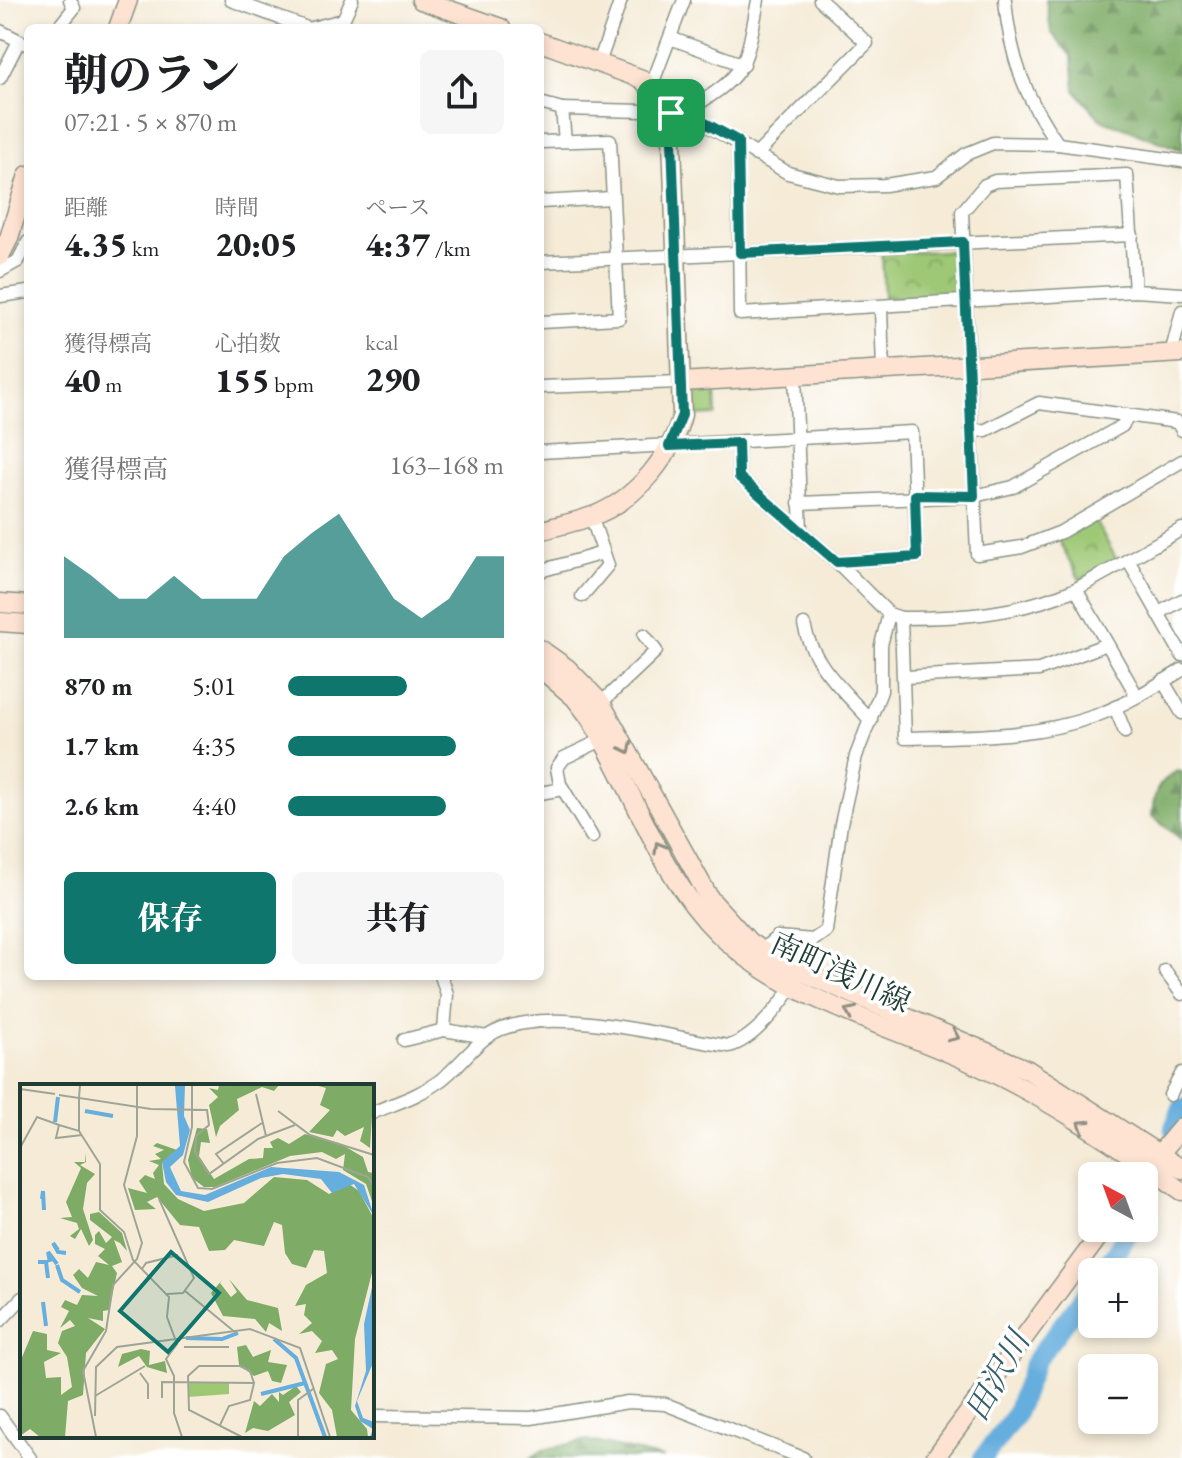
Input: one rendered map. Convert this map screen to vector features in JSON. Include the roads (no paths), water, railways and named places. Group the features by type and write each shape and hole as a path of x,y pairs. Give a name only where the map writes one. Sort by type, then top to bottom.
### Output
{"street":[{"path":"61,24 74,8 70,0"},
{"path":"119,24 128,0"},
{"path":"231,0 298,24"},
{"path":"326,24 343,20 352,0"},
{"path":"421,0 490,24"},
{"path":"651,87 684,0"},
{"path":"756,155 867,43 820,0"},
{"path":"1005,0 1007,26 1025,94 1058,144"},
{"path":"599,63 617,1"},
{"path":"544,104 562,109 678,112 724,88 744,65 753,1"},
{"path":"0,31 23,43 0,78"},
{"path":"670,38 744,65"},
{"path":"544,43 642,79 678,112 738,141 788,173 839,186 885,185 936,177 966,154 993,143 1058,144 1182,161"},
{"path":"562,109 565,141"},
{"path":"544,530 591,516 619,502 648,477 669,446 682,415 678,112"},
{"path":"544,142 610,140 619,318 544,322"},
{"path":"738,141 740,314 1135,291 1182,294"},
{"path":"1135,291 1127,175 995,181 985,185 962,212 977,554 1022,547 1084,520 1182,461"},
{"path":"0,256 9,238 24,188"},
{"path":"544,202 612,198"},
{"path":"544,262 1132,235"},
{"path":"0,271 14,265 24,249"},
{"path":"0,296 24,293"},
{"path":"881,307 883,372"},
{"path":"544,387 883,372 1176,354 1182,311"},
{"path":"795,374 801,532"},
{"path":"973,431 986,430 1039,403 1177,422 1182,430"},
{"path":"799,503 915,495 974,496 1013,487 1122,426 1128,417"},
{"path":"544,452 912,432 917,557 837,562"},
{"path":"738,443 739,477 895,616 905,677 905,738 1037,731 1086,719 1137,696 1182,670"},
{"path":"582,596 608,565 591,516"},
{"path":"895,616 993,615 1037,606 1076,589 1182,529"},
{"path":"544,570 603,553"},
{"path":"1128,560 1182,655"},
{"path":"1076,589 1137,696"},
{"path":"1159,613 1182,600"},
{"path":"0,603 24,605"},
{"path":"755,956 777,937 813,940 826,931 841,824 856,756 881,691 881,645 895,616"},
{"path":"0,622 24,624"},
{"path":"804,625 808,645 817,658 871,721"},
{"path":"601,703 656,651 644,635"},
{"path":"905,677 1039,670 1107,644"},
{"name":"南町浅川線","path":"544,652 567,668 601,703 710,899 755,956 825,982 1028,1070 1145,1162"},
{"name":"南町浅川線","path":"544,671 575,698 604,739 680,883 716,931 755,956 792,987 1021,1086 1144,1162"},
{"path":"1163,681 1182,713"},
{"path":"1115,707 1125,732"},
{"path":"592,837 563,789 558,778 558,763 573,752 604,739"},
{"path":"544,792 563,789"},
{"path":"1165,971 1182,994"},
{"path":"442,980 447,994 444,1030"},
{"path":"374,1112 409,1101 440,1081 487,1037 503,1028 555,1019 729,1046 739,1043 782,1002 792,987"},
{"path":"404,1040 444,1030 487,1037"},
{"path":"1170,1095 1182,1073"},
{"path":"1153,1162 1182,1127"},
{"name":"南町浅川線","path":"1158,1167 1182,1169"},
{"name":"南町浅川線","path":"1158,1172 1182,1191"},
{"path":"935,1458 1095,1242"},
{"path":"0,1321 20,1300"},
{"path":"374,1416 531,1418 628,1402 665,1404 803,1458"},
{"path":"0,1416 30,1458"}],"waterway":[{"name":"田沢川","path":"1174,1128 1182,1108"},
{"name":"田沢川","path":"1112,1258 1122,1242"},
{"name":"田沢川","path":"983,1458 1015,1415 1035,1361 1078,1304"}]}
